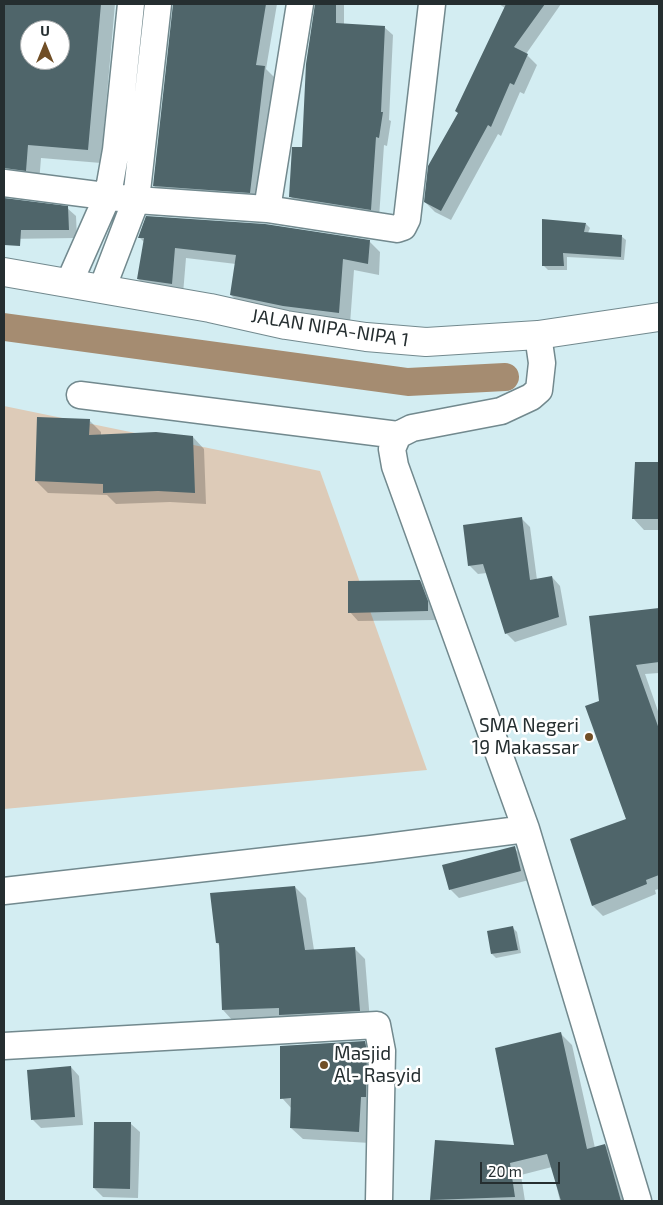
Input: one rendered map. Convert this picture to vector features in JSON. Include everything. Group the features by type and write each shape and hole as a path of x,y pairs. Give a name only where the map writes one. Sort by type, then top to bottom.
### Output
{"street":[{"path":"70,283 108,195 116,150 131,4"},
{"path":"102,289 136,200 158,4"},
{"path":"268,209 300,4"},
{"path":"4,183 136,200 268,209 397,229 405,225 432,4"},
{"name":"JALAN NIPA-NIPA 1","path":"4,272 210,308 286,325 366,337 426,342 538,334 659,317"},
{"path":"80,395 398,435 412,428 501,411 531,397 539,390 542,363 538,334"},
{"path":"398,435 392,449 395,466 526,829 638,1201"},
{"path":"4,891 371,850 526,829"},
{"path":"4,1046 377,1025 382,1051 379,1201"}],"shaded area":[{"path":"4,406 320,471 427,770 4,809"}],"building":[{"path":"4,4 101,4 88,150 28,145 26,171 4,168"},
{"path":"173,4 266,4 256,65 265,66 250,193 153,186"},
{"path":"315,4 336,4 336,23 385,26 381,112 383,112 379,138 376,137 371,210 289,197 292,147 302,147 306,64"},
{"path":"506,4 545,4 514,47 528,54 514,85 510,83 491,127 488,125 441,211 424,202 428,166 458,113 455,111"},
{"path":"4,198 68,206 69,230 21,230 20,246 4,245"},
{"path":"146,216 265,224 370,240 368,264 343,259 339,313 283,306 230,295 236,255 175,248 172,284 137,279 144,238 138,238"},
{"path":"542,219 586,223 584,232 622,235 621,257 563,253 564,266 542,266"},
{"path":"37,417 90,419 89,435 156,432 193,436 195,493 158,491 103,493 103,484 35,481"},
{"path":"635,462 659,462 659,519 632,519"},
{"path":"522,517 530,580 552,576 559,617 505,634 483,564 468,566 463,525"},
{"path":"420,580 428,601 428,611 348,613 348,581"},
{"path":"659,608 659,662 636,665 659,729 659,875 646,880 647,884 592,906 570,839 626,819 585,706 599,701 589,616"},
{"path":"515,846 521,871 449,890 442,865"},
{"path":"295,886 305,950 355,947 360,1011 279,1015 279,1008 222,1010 219,943 216,943 210,893"},
{"path":"513,926 518,950 491,954 487,931"},
{"path":"561,1032 587,1149 605,1144 621,1201 561,1201 547,1154 510,1163 515,1197 430,1200 435,1140 514,1145 495,1048"},
{"name":"Masjid Al- Rasyid","path":"365,1041 367,1052 366,1097 361,1097 359,1132 290,1128 291,1098 280,1099 280,1046"},
{"path":"71,1066 75,1117 31,1120 27,1070"},
{"path":"94,1122 131,1122 130,1189 93,1188"}],"waterway":[{"path":"4,327 408,382 505,377"}],"place":[{"name":"SMA Negeri 19 Makassar","path":"589,737"},
{"name":"Masjid Al- Rasyid","path":"324,1065"}]}
